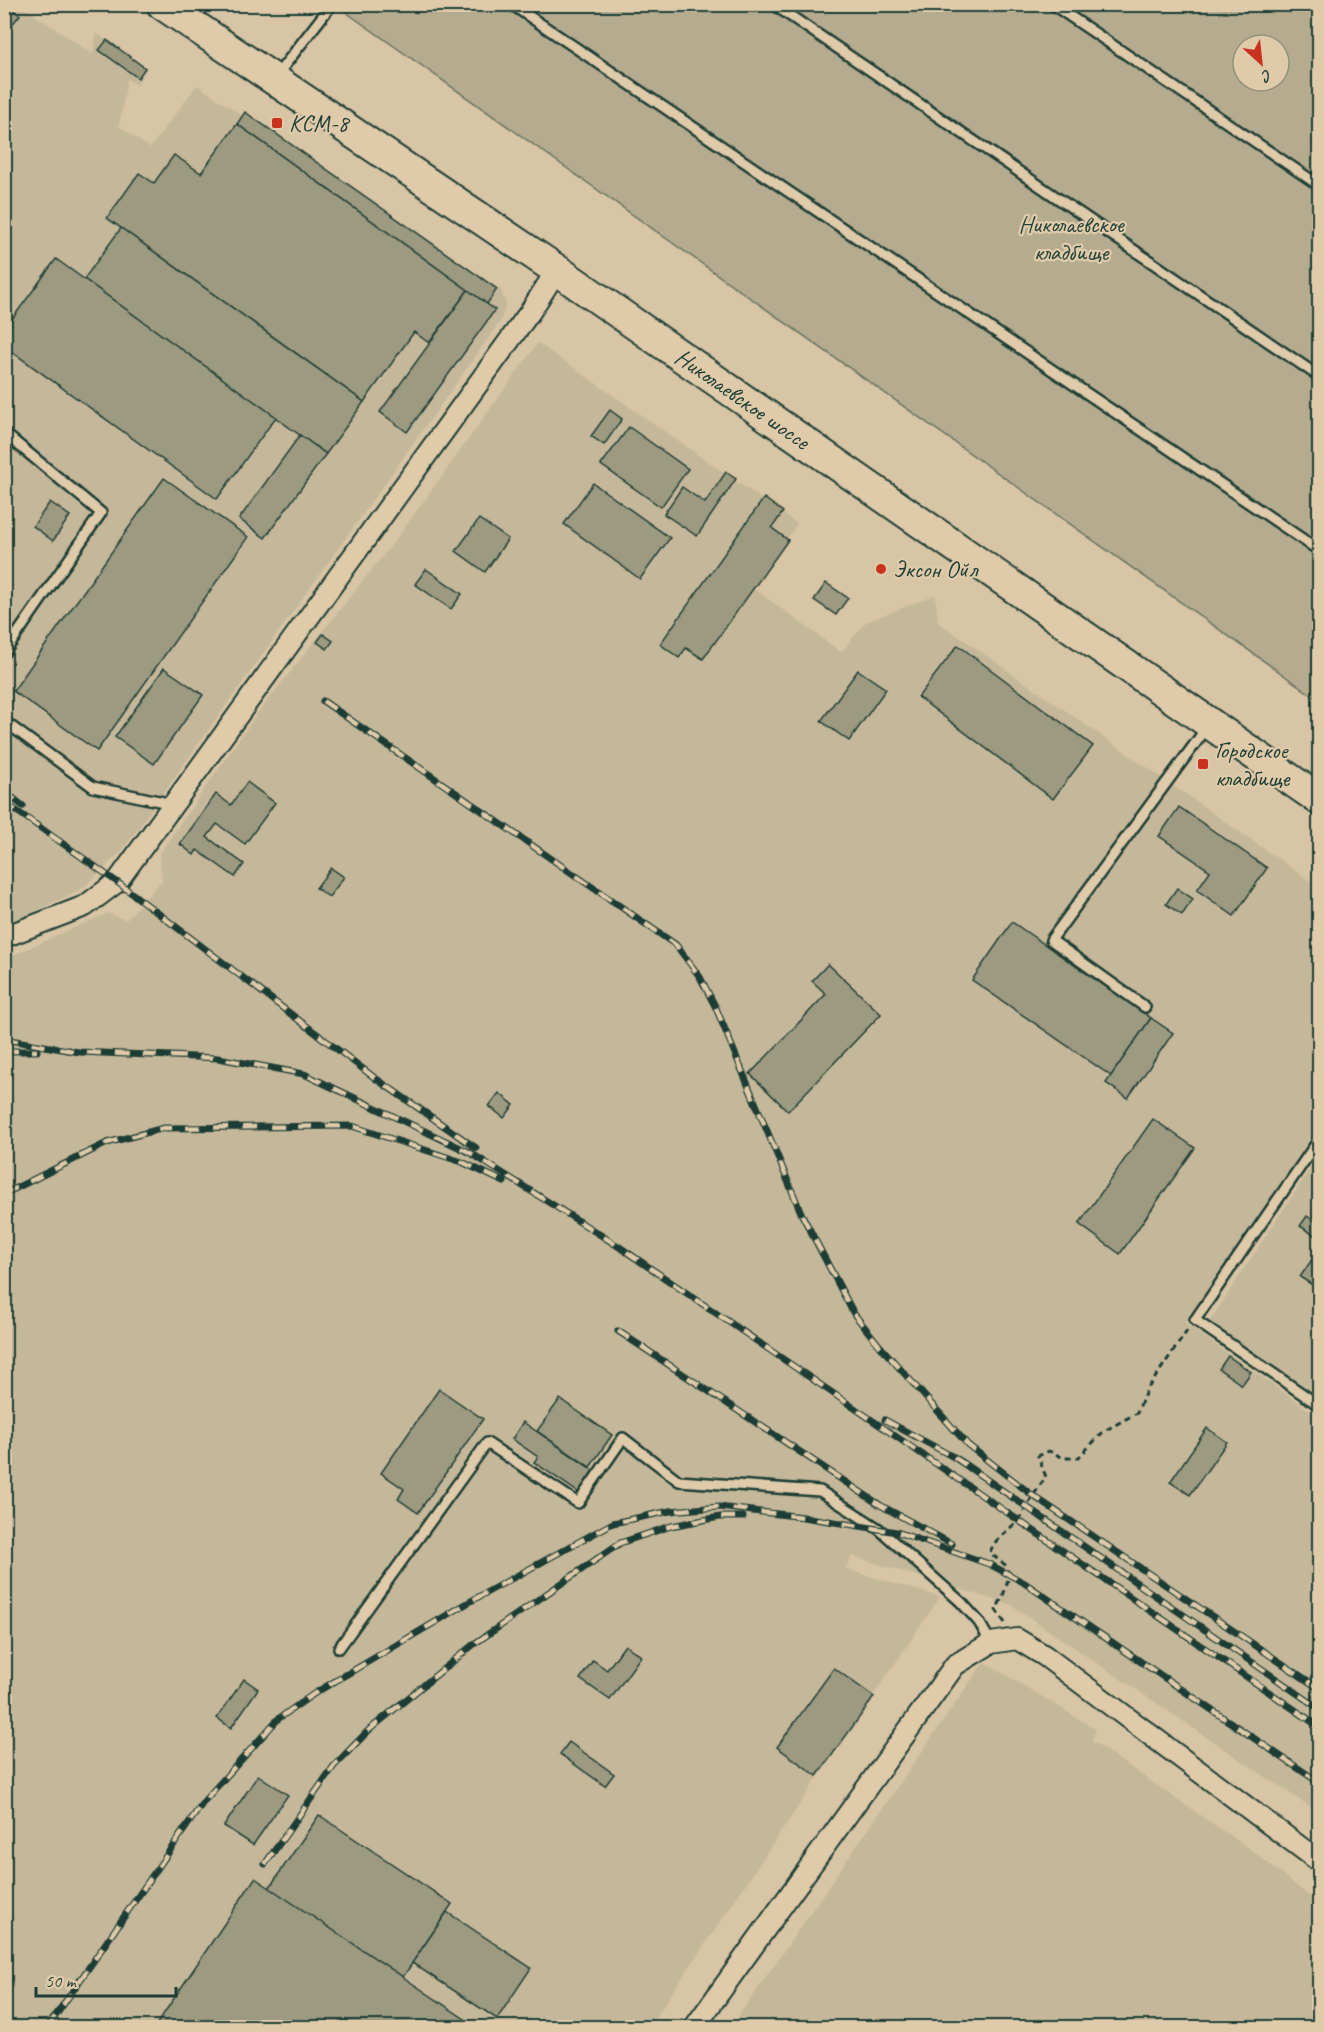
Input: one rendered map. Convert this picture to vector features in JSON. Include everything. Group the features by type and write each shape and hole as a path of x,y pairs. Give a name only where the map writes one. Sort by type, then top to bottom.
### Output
{"main road":[{"name":"Николаевское шоссе","path":"162,4 557,270 1320,800"}],"street":[{"path":"4,937 85,906 117,882 530,312 557,270"},
{"path":"694,2028 955,1665 991,1643 1017,1639 1045,1656 1320,1862"}],"lane":[{"path":"274,80 332,4"},
{"path":"511,4 1320,552"},
{"path":"773,4 1320,377"},
{"path":"1052,4 1320,186"},
{"path":"4,433 101,513 4,653"},
{"path":"4,721 93,787 173,804"},
{"path":"1145,1007 1051,940 1209,724"},
{"path":"1320,1137 1196,1320 1320,1406"},
{"path":"339,1648 487,1443 578,1503 623,1438 679,1481 820,1491 879,1529 915,1561 961,1602 979,1622 991,1643"}],"path":[{"path":"1017,1639 996,1610 1004,1595 1008,1574 1006,1566 990,1554 992,1544 1019,1519 1032,1495 1046,1478 1038,1456 1049,1451 1064,1458 1078,1458 1104,1431 1137,1413 1146,1391 1171,1351 1196,1320"}],"shaded area":[{"path":"4,5 20,5 93,54 96,33 147,68 137,85 127,79 119,126 150,148 197,85 501,290 506,304 500,322 122,851 83,888 4,927"},
{"path":"538,343 797,524 753,588 841,652 866,622 935,595 938,622 1319,887 1319,1127 1185,1323 1319,1417 1319,1813 1011,1605 852,1556 845,1569 940,1597 649,2027 5,2027 4,959 108,913 126,920 162,880 159,854 256,715 397,538"},
{"path":"1319,1155 1319,1397 1208,1324"},
{"path":"984,1662 1096,1729 1092,1741 1254,1852 1319,1904 1319,2027 731,2027"}],"green space":[{"name":"Николаевское кладбище","path":"336,5 1319,5 1319,700"}],"building":[{"path":"4,4 20,15 4,34"},
{"path":"107,40 145,68 138,78 99,50"},
{"path":"245,112 497,289 487,304 237,124"},
{"path":"237,124 468,290 429,343 414,332 364,402 107,218 139,173 154,183 174,155 201,173"},
{"path":"121,228 364,402 326,454 84,279"},
{"path":"56,259 276,417 217,499 4,346 4,330"},
{"path":"468,290 495,310 407,432 380,412"},
{"path":"610,410 622,419 604,445 591,436"},
{"path":"629,427 688,469 661,507 601,465"},
{"path":"300,435 326,454 265,538 239,519"},
{"path":"726,472 736,479 697,536 664,514 682,487 705,503"},
{"path":"164,478 248,537 97,751 13,691"},
{"path":"593,483 670,538 640,579 564,524"},
{"path":"764,498 783,512 772,528 788,540 703,659 686,648 679,658 660,644"},
{"path":"50,502 70,516 53,541 33,526"},
{"path":"479,519 508,539 485,572 456,551"},
{"path":"426,569 462,594 451,609 415,584"},
{"path":"826,583 848,598 836,615 814,600"},
{"path":"323,634 333,641 327,649 317,642"},
{"path":"958,645 1093,746 1053,799 918,697"},
{"path":"164,668 203,695 154,764 115,737"},
{"path":"858,670 886,689 849,741 821,721"},
{"path":"247,782 275,803 245,844 217,824 207,837 244,864 235,877 197,850 194,855 180,844 216,794 231,805"},
{"path":"1179,807 1267,868 1234,916 1197,890 1210,871 1159,836"},
{"path":"331,868 344,877 329,897 316,888"},
{"path":"1177,888 1193,899 1182,915 1166,904"},
{"path":"1012,922 1151,1018 1111,1076 972,980"},
{"path":"828,964 881,1014 788,1111 750,1074 826,994 812,981"},
{"path":"1151,1018 1173,1033 1128,1098 1106,1083"},
{"path":"499,1093 514,1105 504,1118 489,1106"},
{"path":"1153,1119 1195,1148 1120,1254 1079,1224"},
{"path":"1307,1216 1320,1225 1317,1237 1300,1226"},
{"path":"1320,1248 1320,1290 1300,1277"},
{"path":"1228,1356 1251,1372 1242,1385 1219,1369"},
{"path":"439,1389 483,1419 418,1513 398,1499 404,1489 381,1473"},
{"path":"560,1399 612,1435 590,1467 537,1431"},
{"path":"523,1422 594,1471 579,1493 534,1462 538,1457 512,1439"},
{"path":"1207,1428 1227,1442 1190,1495 1170,1482"},
{"path":"625,1645 641,1656 610,1700 580,1679 593,1660 607,1670"},
{"path":"834,1668 874,1697 817,1776 777,1747"},
{"path":"244,1679 258,1689 231,1728 217,1718"},
{"path":"569,1742 614,1774 605,1786 560,1754"},
{"path":"258,1775 288,1795 253,1845 224,1826"},
{"path":"319,1815 452,1904 403,1977 269,1888"},
{"path":"255,1878 403,1977 478,2028 154,2028"},
{"path":"447,1912 531,1968 497,2019 412,1963"}],"railway":[{"path":"323,701 676,945 700,977 716,1008 802,1215 854,1314 879,1345 968,1445 1032,1495 1320,1689"},
{"path":"4,791 23,806"},
{"path":"4,802 117,882 375,1078 476,1148"},
{"path":"4,1039 79,1052 218,1058 304,1074 469,1152 618,1246 1320,1727"},
{"path":"4,1051 37,1051"},
{"path":"4,1194 107,1143 164,1128 352,1126 462,1162 504,1182"},
{"path":"618,1331 880,1505 952,1544"},
{"path":"885,1420 959,1460"},
{"path":"954,1457 1320,1709"},
{"path":"47,2028 204,1801 278,1719 315,1693 471,1601 613,1523 670,1511 719,1507 897,1532 989,1564 1023,1582 1320,1783"},
{"path":"265,1864 334,1766 369,1730 474,1644 620,1543 671,1526 720,1517 743,1517"}],"place":[{"name":"КСМ-8","path":"277,123"},
{"name":"Эксон Ойл","path":"881,569"},
{"name":"Городское кладбище","path":"1203,764"}]}
